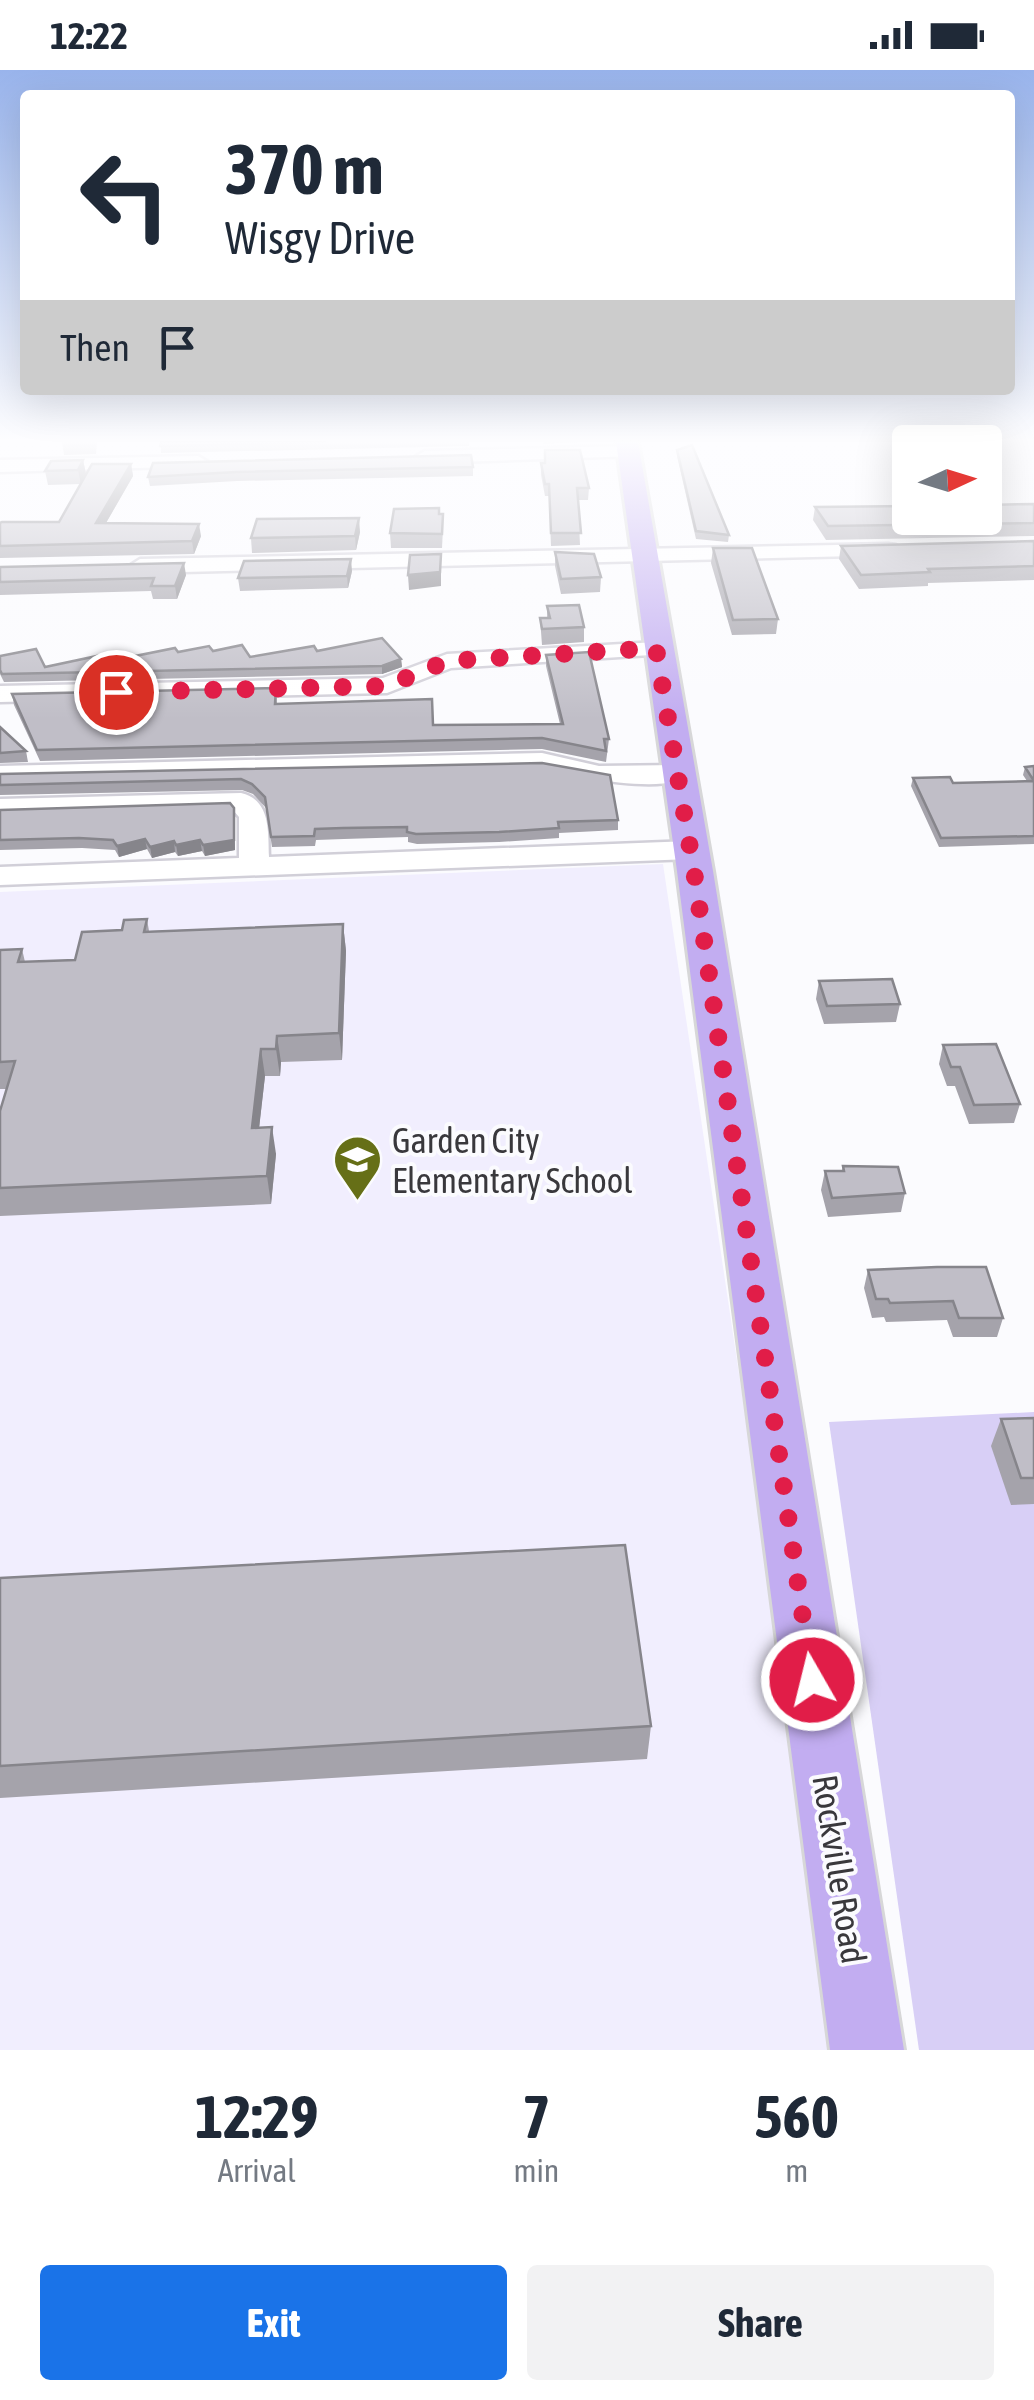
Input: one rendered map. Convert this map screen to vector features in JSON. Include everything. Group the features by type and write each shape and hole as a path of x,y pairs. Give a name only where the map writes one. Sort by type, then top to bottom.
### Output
{"main road":[{"name":"Rockville Road","path":"640,534 691,850 868,2050"}],"street":[{"path":"119,566 920,549"},
{"path":"0,694 387,686 447,661 656,648"},
{"path":"0,774 542,761 599,774 678,773"},
{"path":"0,808 241,801 253,816 254,865"},
{"path":"0,876 691,850"}],"shaded area":[{"path":"663,864 760,1515 832,2050 0,2050 0,892"},
{"path":"1034,1412 1034,2050 919,2050 829,1422"}],"building":[{"path":"0,534 195,534 192,541 0,546"},
{"path":"252,534 355,534 355,536 251,538"},
{"path":"1034,541 1034,566 861,575 841,546"},
{"path":"713,548 752,548 778,619 733,620"},
{"path":"555,552 594,554 601,577 561,579"},
{"path":"441,554 440,572 408,575 410,555"},
{"path":"351,559 347,576 238,578 244,561"},
{"path":"184,563 175,586 151,586 154,578 0,582 0,567"},
{"path":"579,605 584,627 542,629 540,618 550,618 547,606"},
{"path":"382,638 401,659 382,666 2,674 0,670 0,656 36,649 45,667 111,653 115,660 175,648 178,652 209,646 213,651 242,645 250,657 314,646 317,651"},
{"path":"589,652 609,739 604,739 606,751 542,738 37,750 12,694 276,688 275,704 432,699 433,725 563,724 546,655"},
{"path":"0,727 26,751 0,753"},
{"path":"542,763 610,775 618,820 558,822 559,828 499,832 416,834 407,832 407,827 343,828 315,829 314,836 271,837 265,797 241,779 0,785 0,774"},
{"path":"1034,766 1034,781 1025,767"},
{"path":"950,777 953,783 1034,781 1034,836 941,838 913,778"},
{"path":"230,803 234,808 234,840 203,845 200,840 150,847 145,839 117,846 113,840 79,838 0,840 0,810"},
{"name":"Garden City Elementary School","path":"147,919 144,932 343,924 339,1033 277,1036 276,1049 261,1049 252,1128 272,1127 267,1176 0,1188 0,1111 15,1061 0,1062 0,950 22,949 18,962 75,960 82,932 122,930 124,920"},
{"path":"892,979 900,1004 827,1006 819,981"},
{"path":"996,1044 1020,1104 974,1105 960,1067 951,1067 943,1045"},
{"path":"843,1166 898,1167 905,1193 832,1198 825,1171 844,1171"},
{"path":"986,1267 1003,1318 959,1318 953,1301 890,1303 888,1299 876,1299 868,1270"},
{"path":"1034,1418 1034,1478 1021,1478 1001,1419"},
{"path":"625,1545 651,1726 0,1766 0,1578"}],"place":[{"name":"Garden City Elementary School","path":"357,1202"}],"route":[{"path":"116,692 387,686 447,661 656,648 694,871 812,1680"}]}
